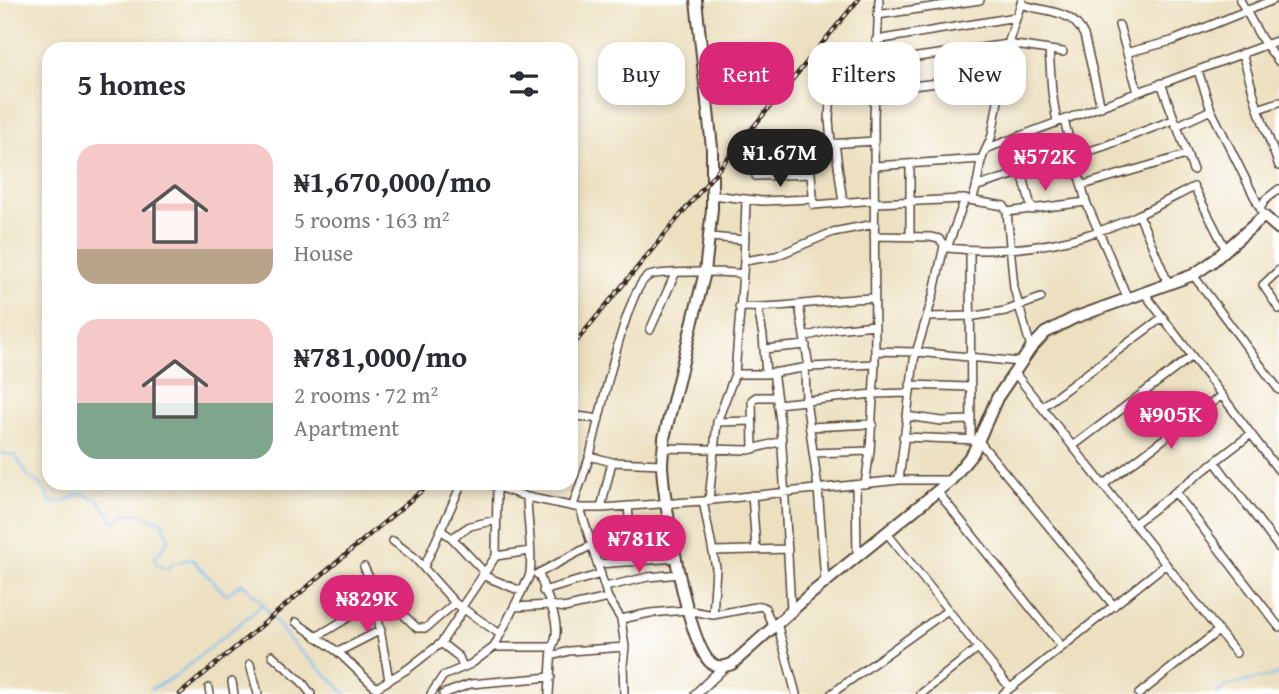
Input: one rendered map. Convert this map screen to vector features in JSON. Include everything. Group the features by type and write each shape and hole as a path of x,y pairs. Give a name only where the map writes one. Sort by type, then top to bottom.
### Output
{"main road":[{"path":"696,0 712,148 710,237 705,272 663,448 662,464 666,504 687,610 703,652 714,665 724,667 732,664 791,610 951,480 964,466 974,440 997,398 1031,348 1045,333 1061,323 1193,275 1226,250 1262,211 1279,229"}],"street":[{"path":"879,0 876,40 1016,17"},
{"path":"877,15 980,0"},
{"path":"1240,0 1279,62"},
{"path":"1129,52 1172,41 1273,0"},
{"path":"1009,42 1022,2 1067,16 1079,26 1084,35 1101,107"},
{"path":"1119,24 1138,92"},
{"path":"988,148 1279,40"},
{"path":"1026,47 1063,52"},
{"path":"1049,50 1050,78 1086,202 1128,299"},
{"path":"1242,53 1258,109 1279,166"},
{"path":"1198,71 1211,110 1262,211"},
{"path":"1161,83 1193,170"},
{"path":"1258,109 1279,102"},
{"path":"830,105 829,119 843,202"},
{"path":"865,484 873,424 875,364 875,105"},
{"path":"899,480 910,384 917,352 945,247 978,186 982,159 988,148 998,105"},
{"path":"978,186 1211,110"},
{"path":"810,174 756,176 767,149 874,141"},
{"path":"808,145 812,198 816,205 843,202 969,200 1004,206 1007,212 1018,306 1031,348"},
{"path":"1083,185 1186,155"},
{"path":"875,166 982,159"},
{"path":"910,165 910,236"},
{"path":"1022,173 1031,210"},
{"path":"874,236 936,238 945,247 970,251 1010,250 1098,232 1195,187 1226,250"},
{"path":"1262,211 1265,200 1279,189"},
{"path":"713,195 746,200 812,198"},
{"path":"713,615 717,581 706,500 717,422 735,374 746,200"},
{"path":"1007,212 1086,202"},
{"path":"1139,215 1169,285"},
{"path":"744,261 785,253 833,232 874,223"},
{"path":"710,237 745,240"},
{"path":"970,251 969,387 970,420 974,440 1114,606"},
{"path":"1279,270 1263,285 1279,309"},
{"path":"624,694 622,665 625,647 621,619 608,598 577,507 629,309 642,282 653,274 743,274"},
{"path":"650,330 675,274"},
{"path":"1193,275 1279,390"},
{"path":"1145,293 1279,471"},
{"path":"739,307 758,308 831,299 874,298"},
{"path":"927,317 971,317 1041,298"},
{"path":"799,304 805,341 806,400 818,488 825,582"},
{"path":"758,308 782,441 791,610"},
{"path":"1042,407 1163,317"},
{"path":"764,349 805,341 834,329 874,325"},
{"path":"875,351 970,356 1017,367 1042,407 1236,653"},
{"path":"1073,446 1192,356"},
{"path":"735,374 875,364"},
{"path":"910,384 969,387"},
{"path":"753,449 753,398 806,400 909,393"},
{"path":"1103,485 1222,395"},
{"path":"578,416 599,419"},
{"path":"906,416 942,421 970,420"},
{"path":"717,422 752,421"},
{"path":"809,427 873,424"},
{"path":"1134,524 1251,434"},
{"path":"903,437 974,440"},
{"path":"663,448 753,449 782,441"},
{"path":"813,453 870,451"},
{"path":"589,456 612,462 662,464"},
{"path":"601,508 612,462"},
{"path":"1215,462 1279,548"},
{"path":"506,490 577,507 601,508 899,480 951,480"},
{"path":"856,486 857,555"},
{"path":"424,567 459,490"},
{"path":"296,622 338,652 373,686 380,687 409,668 441,643 460,607 496,556 497,490"},
{"path":"937,491 1062,647"},
{"path":"1175,492 1279,627"},
{"path":"752,495 756,548"},
{"path":"431,694 443,676 494,647 529,577 532,566 527,497"},
{"path":"628,506 633,562"},
{"path":"452,538 470,526 496,520"},
{"path":"442,531 452,538 483,573 521,590"},
{"path":"886,532 1010,688"},
{"path":"393,541 424,567 460,607 500,634"},
{"path":"529,577 592,545"},
{"path":"713,551 788,549"},
{"path":"496,556 530,551"},
{"path":"598,564 677,558"},
{"path":"1003,694 1166,564"},
{"path":"364,567 376,601 389,680"},
{"path":"539,573 543,591 551,606 555,641 552,647 550,694"},
{"path":"543,591 601,574"},
{"path":"605,587 648,576 680,574"},
{"path":"372,584 421,629 460,607"},
{"path":"514,607 564,608 608,598"},
{"path":"316,637 376,601"},
{"path":"621,619 687,610 713,615 764,606 775,625 796,694"},
{"path":"831,694 948,610"},
{"path":"338,652 381,629"},
{"path":"1139,694 1218,631"},
{"path":"441,643 459,657 463,667"},
{"path":"494,647 552,647"},
{"path":"552,656 625,647"},
{"path":"921,694 978,648"},
{"path":"272,655 302,682 311,694"},
{"path":"250,664 257,694"},
{"path":"696,694 724,667"},
{"path":"443,694 470,684 551,677"},
{"path":"232,682 234,694"}],"waterway":[{"path":"0,453 16,456 28,476 42,486"},
{"path":"44,490 51,502 63,502 81,493 98,499 115,522 133,512 163,522 169,540 155,557 157,564 167,570 173,563 192,559 226,595 242,583 298,649 346,694"},
{"path":"151,689 174,677 261,606"},
{"path":"1216,694 1227,686 1279,674"}],"railway":[{"path":"578,339 858,0"},
{"path":"180,694 423,490"}]}
